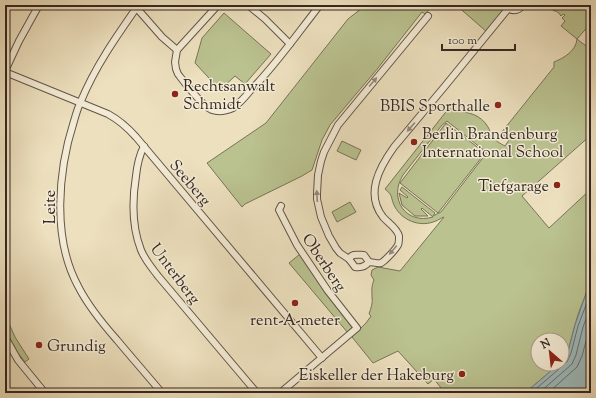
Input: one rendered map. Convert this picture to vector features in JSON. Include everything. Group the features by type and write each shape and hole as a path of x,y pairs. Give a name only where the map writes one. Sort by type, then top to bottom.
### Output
{"street":[{"path":"5,71 19,41 39,5"},
{"path":"218,5 177,50 175,62 178,74 206,106 212,110 219,111 227,110 237,105 268,72 320,5"},
{"path":"248,5 265,19 290,44"},
{"path":"349,259 354,255 364,255 369,262 376,264 382,263 398,246 399,236 378,209 374,196 375,187 382,166 394,147 445,86 507,7 515,11 523,5"},
{"path":"135,6 162,37 177,50"},
{"name":"Leite","path":"135,6 92,76 80,102 68,139 63,167 61,222 67,258 71,273 78,286 93,310 162,393"},
{"path":"369,262 361,268 356,267 349,259 340,253 329,236 321,217 317,199 320,168 328,143 338,125 428,16"},
{"name":"Seeberg","path":"5,71 108,114 132,132 322,358"},
{"name":"Unterberg","path":"144,146 138,160 133,192 136,233 141,251 158,276 257,393"},
{"name":"Oberberg","path":"281,206 279,210 297,245 328,292 357,328 322,358"},
{"path":"5,337 18,360 45,393"},
{"path":"280,393 322,358"}],"green space":[{"path":"366,5 433,5 425,14 422,12 378,68 330,125 322,140 312,170 245,204 242,207 207,163 266,123 348,19"},
{"path":"456,5 506,5 506,7 487,32"},
{"path":"549,5 591,5 591,23 577,39 561,26 565,21 562,18 565,15 563,14 561,16"},
{"path":"224,13 271,54 245,84 235,76 220,90 195,63 202,38"},
{"path":"577,39 591,49 591,135 522,196 549,228 591,189 591,286 588,288 579,311 570,344 570,332 530,332 530,372 550,372 525,393 445,393 434,379 428,384 398,351 373,363 352,337 371,316 369,314 372,303 372,285 374,280 371,275 372,270 378,267 400,271 444,217 434,222 422,224 406,219 398,212 391,195 385,189 449,108 455,112 469,113 482,119 489,128 494,139 505,146 509,140 501,133 554,67 554,62 569,54","holes":["447,121 486,152 441,212 433,216 435,213 402,187 400,190 408,197 407,198 399,193 402,205 415,216 428,216 421,209 422,208 433,217 415,217 408,214 402,208 398,193 399,184 403,175 442,125"]},
{"path":"446,123 485,153 438,213 400,183"},
{"path":"342,141 361,150 356,160 337,151"},
{"path":"350,202 356,212 337,222 332,212"},
{"path":"300,254 324,291 352,327 348,333 289,263"},
{"path":"7,319 15,337 29,359 25,362 17,352 6,331 5,320"}],"water":[{"path":"591,286 591,393 525,393 550,372 570,372 570,344 588,288"}],"place":[{"name":"Rechtsanwalt Schmidt","path":"175,94"},
{"name":"BBIS Sporthalle","path":"498,105"},
{"name":"Berlin Brandenburg International School","path":"414,142"},
{"name":"Tiefgarage","path":"557,185"},
{"name":"rent-A-meter","path":"295,303"},
{"name":"Grundig","path":"39,345"},
{"name":"Eiskeller der Hakeburg","path":"462,374"}]}
